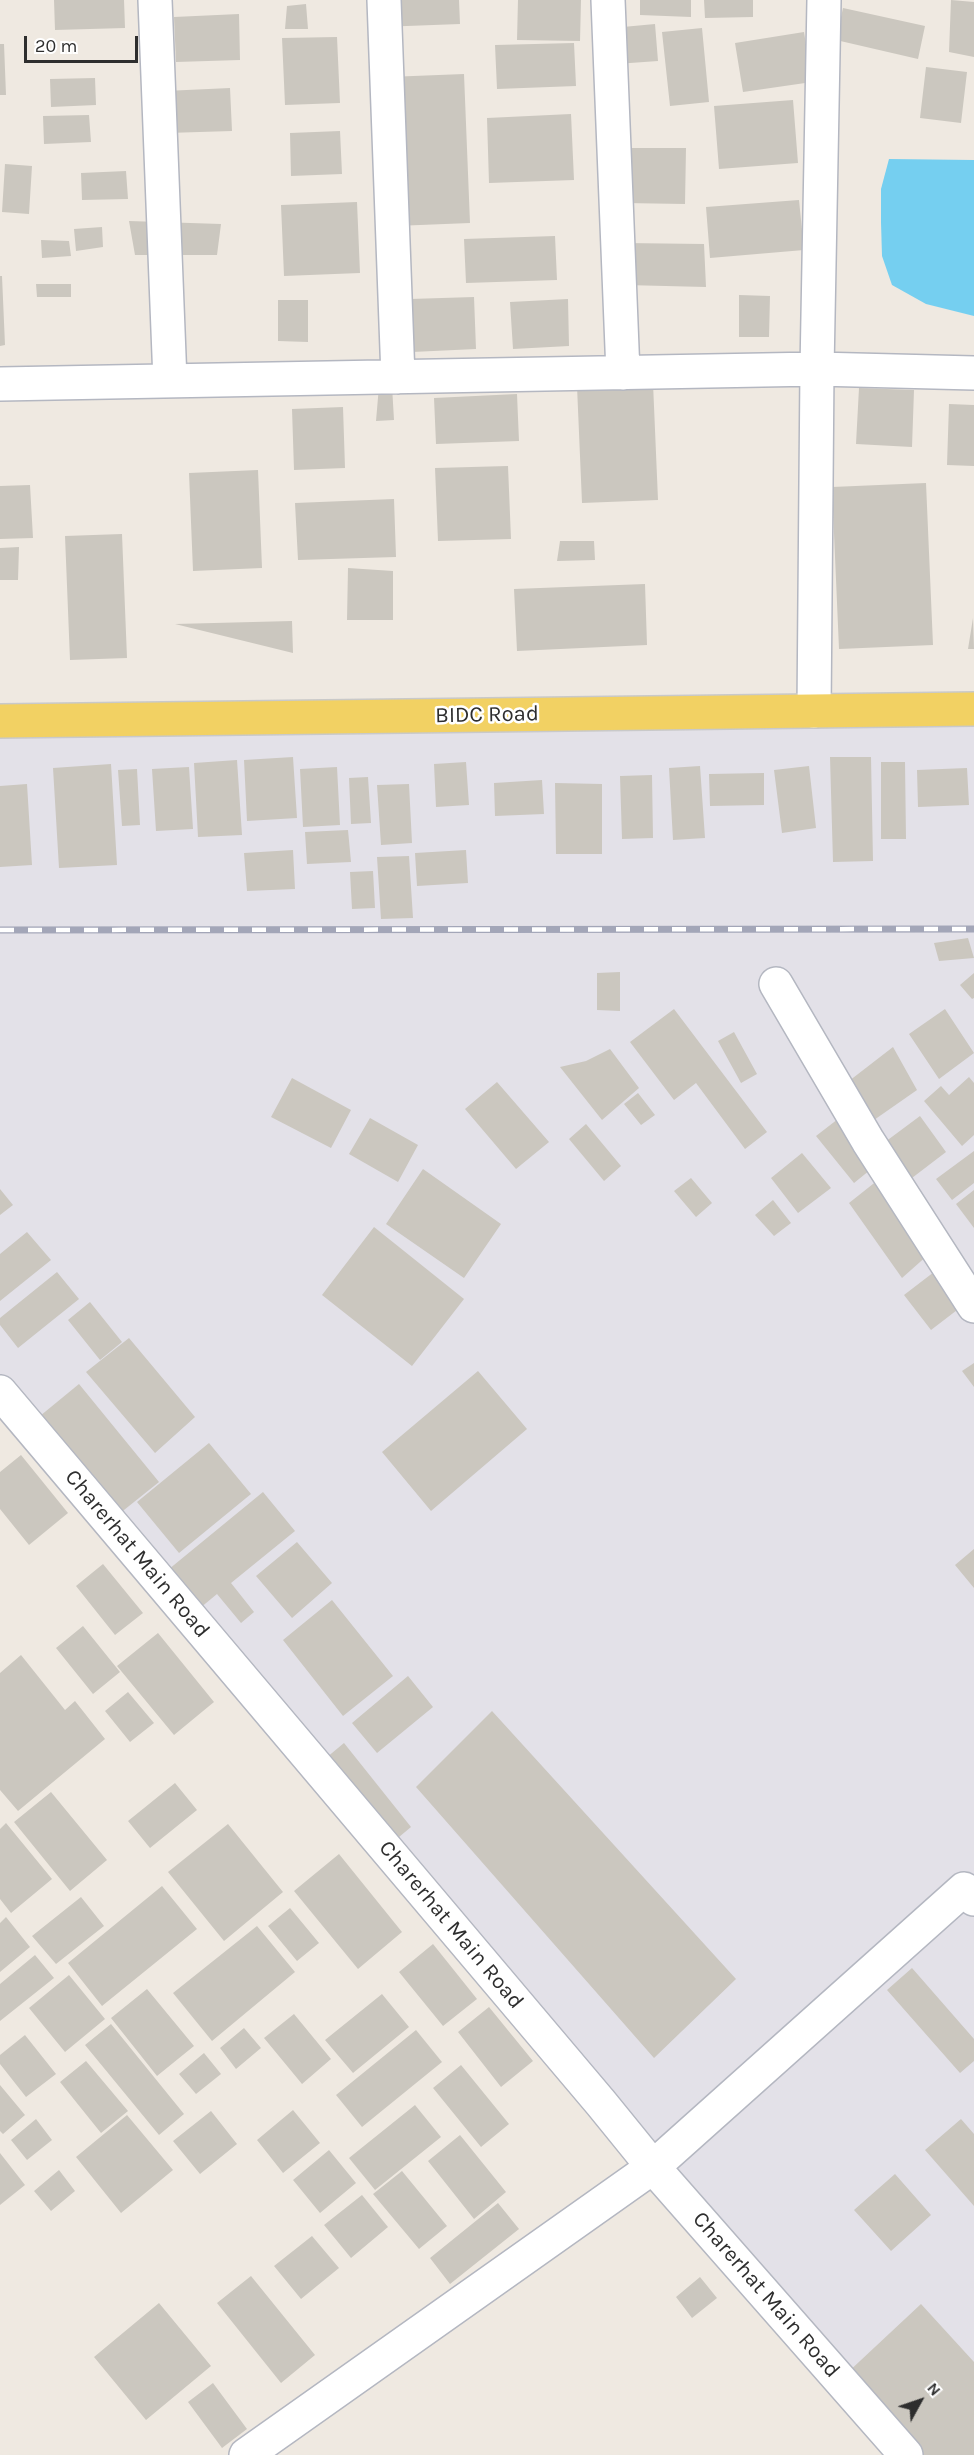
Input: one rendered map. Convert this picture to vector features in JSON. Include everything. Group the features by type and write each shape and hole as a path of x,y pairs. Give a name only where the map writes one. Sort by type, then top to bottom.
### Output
{"main road":[{"name":"BIDC Road","path":"0,721 974,709"}],"street":[{"path":"155,0 170,381"},
{"path":"384,0 398,377"},
{"path":"608,0 623,373"},
{"path":"814,711 817,369 824,0"},
{"path":"0,384 817,369 974,374"},
{"path":"776,984 868,1141 974,1306"},
{"name":"Charerhat Main Road","path":"0,1392 594,2094 652,2167 906,2455"},
{"path":"246,2455 652,2167 964,1889 974,1899"}],"shaded area":[{"path":"974,709 974,2455 906,2455 0,1393 0,721"}],"water":[{"path":"889,159 974,160 974,316 926,304 892,285 882,256 881,222 881,189"}],"building":[{"path":"54,0 124,0 125,28 55,30"},
{"path":"378,0 459,0 460,24 380,27"},
{"path":"518,0 581,0 580,41 517,40"},
{"path":"640,0 691,0 691,17 640,15"},
{"path":"704,0 753,0 753,17 705,18"},
{"path":"951,0 974,2 974,57 949,52"},
{"path":"306,4 308,29 285,29 287,6"},
{"path":"843,8 925,26 918,59 836,40"},
{"path":"239,14 240,60 176,62 174,17"},
{"path":"655,24 658,61 616,64 612,28"},
{"path":"702,28 709,102 670,106 662,32"},
{"path":"804,32 812,82 743,92 735,43"},
{"path":"337,37 340,103 285,105 282,38"},
{"path":"574,43 576,86 497,89 495,45"},
{"path":"0,44 4,44 6,95 0,95"},
{"path":"926,67 967,72 961,123 920,118"},
{"path":"464,74 470,223 395,226 388,77"},
{"path":"95,78 96,105 51,107 50,79"},
{"path":"230,88 232,131 167,133 165,91"},
{"path":"793,100 798,163 719,169 714,106"},
{"path":"571,114 574,180 489,183 487,118"},
{"path":"89,115 91,142 44,144 43,116"},
{"path":"340,131 342,174 291,176 290,133"},
{"path":"624,148 686,148 685,204 624,203"},
{"path":"5,164 32,166 29,214 2,212"},
{"path":"126,171 128,199 82,200 81,173"},
{"path":"799,200 804,250 710,258 706,207"},
{"path":"357,202 360,273 284,276 281,205"},
{"path":"129,221 221,224 217,255 135,255"},
{"path":"102,227 103,247 76,251 74,229"},
{"path":"555,236 557,280 466,283 464,239"},
{"path":"41,240 69,241 71,256 42,258"},
{"path":"624,243 704,244 706,287 625,285"},
{"path":"0,276 2,276 5,345 0,346"},
{"path":"36,284 71,284 71,297 37,297"},
{"path":"739,295 770,296 769,337 739,337"},
{"path":"474,297 476,349 412,352 410,299"},
{"path":"568,299 569,346 513,349 510,302"},
{"path":"278,300 308,300 308,342 278,341"},
{"path":"653,383 658,500 582,503 577,386"},
{"path":"379,386 392,386 394,420 376,421"},
{"path":"859,388 914,390 912,447 856,444"},
{"path":"517,394 519,441 436,444 434,398"},
{"path":"949,404 974,405 974,466 947,465"},
{"path":"343,407 345,468 294,470 292,409"},
{"path":"508,466 511,539 438,541 435,468"},
{"path":"258,470 262,568 193,571 189,473"},
{"path":"926,483 933,645 839,649 832,487"},
{"path":"30,485 33,538 0,539 0,486"},
{"path":"394,499 396,557 298,560 295,503"},
{"path":"122,534 127,658 70,660 65,536"},
{"path":"560,541 594,541 595,560 557,561"},
{"path":"19,547 18,580 0,580 0,548"},
{"path":"348,568 393,571 393,620 347,620"},
{"path":"645,584 647,645 517,651 514,589"},
{"path":"973,618 974,649 968,649"},
{"path":"292,621 293,653 175,624"},
{"path":"293,757 297,818 247,821 244,760"},
{"path":"830,757 871,757 873,861 833,862"},
{"path":"237,760 242,835 198,837 194,763"},
{"path":"466,762 469,805 436,807 434,764"},
{"path":"881,762 905,762 906,839 881,839"},
{"path":"111,764 117,865 59,868 53,768"},
{"path":"700,766 705,838 673,840 669,768"},
{"path":"809,766 816,828 782,833 774,770"},
{"path":"189,767 193,829 156,831 152,769"},
{"path":"337,767 340,825 303,827 300,769"},
{"path":"967,768 969,805 918,807 917,770"},
{"path":"137,769 140,825 122,826 118,770"},
{"path":"764,773 764,805 710,806 709,774"},
{"path":"652,775 653,838 622,839 620,776"},
{"path":"368,777 371,823 351,824 349,778"},
{"path":"542,780 544,814 495,816 494,783"},
{"path":"555,783 602,784 602,854 556,854"},
{"path":"27,784 32,865 0,867 0,786"},
{"path":"409,784 412,843 381,845 377,785"},
{"path":"348,830 351,862 307,864 305,832"},
{"path":"293,850 295,889 247,891 244,853"},
{"path":"466,850 468,883 417,886 415,853"},
{"path":"409,856 413,918 381,919 377,857"},
{"path":"373,871 375,908 352,909 350,872"},
{"path":"968,938 974,958 939,961 934,943"},
{"path":"620,972 620,1011 597,1010 597,973"},
{"path":"974,973 974,998 972,999 960,985"},
{"path":"674,1009 767,1132 745,1149 696,1083 674,1100 630,1042"},
{"path":"945,1009 974,1053 939,1079 909,1034"},
{"path":"734,1032 757,1074 741,1083 718,1041"},
{"path":"893,1047 917,1090 874,1120 849,1081"},
{"path":"610,1049 639,1088 602,1120 560,1067 586,1061"},
{"path":"969,1077 974,1083 974,1135 962,1146 924,1101 941,1086 949,1095"},
{"path":"292,1078 351,1110 331,1148 271,1117"},
{"path":"497,1082 549,1142 516,1169 465,1109"},
{"path":"638,1093 655,1115 641,1125 624,1104"},
{"path":"920,1116 946,1152 908,1181 881,1145"},
{"path":"370,1118 418,1145 398,1182 349,1154"},
{"path":"838,1119 875,1166 854,1183 816,1136"},
{"path":"586,1124 621,1166 604,1181 569,1139"},
{"path":"974,1151 974,1183 952,1200 936,1179"},
{"path":"802,1153 831,1188 798,1213 771,1178"},
{"path":"423,1169 501,1224 464,1278 386,1224"},
{"path":"691,1178 712,1203 696,1217 674,1191"},
{"path":"878,1180 929,1254 902,1278 849,1203"},
{"path":"0,1189 13,1205 0,1215"},
{"path":"974,1190 974,1228 956,1204"},
{"path":"773,1200 791,1223 774,1236 755,1215"},
{"path":"374,1227 464,1299 412,1366 322,1295"},
{"path":"27,1232 51,1260 0,1301 0,1254"},
{"path":"57,1272 79,1299 18,1348 0,1325 0,1318"},
{"path":"934,1272 961,1307 931,1330 904,1295"},
{"path":"90,1302 122,1342 100,1360 68,1320"},
{"path":"129,1338 195,1417 155,1453 86,1372"},
{"path":"974,1363 974,1387 962,1371"},
{"path":"478,1371 527,1429 431,1511 382,1452"},
{"path":"79,1384 159,1482 119,1514 40,1416"},
{"path":"209,1443 251,1494 179,1553 137,1502"},
{"path":"21,1455 68,1513 29,1545 0,1509 0,1472"},
{"path":"263,1492 295,1531 231,1583 254,1612 241,1623 217,1594 194,1613 163,1574"},
{"path":"297,1542 332,1583 292,1618 256,1576"},
{"path":"974,1549 974,1588 955,1565"},
{"path":"103,1564 143,1613 115,1635 76,1586"},
{"path":"332,1600 393,1676 343,1716 283,1640"},
{"path":"83,1626 120,1672 93,1694 56,1648"},
{"path":"158,1633 214,1702 174,1735 117,1666"},
{"path":"21,1655 65,1710 75,1701 105,1739 18,1811 0,1790 0,1673"},
{"path":"408,1676 433,1707 377,1753 352,1723"},
{"path":"128,1692 154,1723 130,1742 105,1711"},
{"path":"492,1711 736,1979 654,2058 416,1787"},
{"path":"344,1743 411,1827 387,1847 320,1763"},
{"path":"175,1783 197,1810 150,1848 128,1821"},
{"path":"51,1792 107,1860 70,1891 14,1822"},
{"path":"6,1823 52,1879 11,1913 0,1899 0,1829"},
{"path":"228,1824 283,1892 224,1941 168,1872"},
{"path":"339,1854 402,1932 358,1969 294,1891"},
{"path":"162,1886 197,1929 102,2006 68,1963"},
{"path":"81,1897 104,1926 56,1964 32,1936"},
{"path":"290,1908 319,1943 297,1961 268,1926"},
{"path":"6,1917 30,1947 0,1972 0,1923"},
{"path":"257,1926 295,1972 212,2041 173,1993"},
{"path":"433,1944 477,1999 443,2026 399,1972"},
{"path":"35,1955 54,1978 0,2021 0,1984"},
{"path":"912,1968 974,2039 974,2061 960,2073 887,1990"},
{"path":"69,1975 105,2019 65,2052 29,2008"},
{"path":"147,1989 194,2046 157,2076 111,2018"},
{"path":"382,1994 409,2027 353,2073 325,2040"},
{"path":"489,2007 533,2061 501,2087 458,2032"},
{"path":"294,2014 331,2059 302,2084 264,2038"},
{"path":"111,2024 184,2114 159,2135 85,2045"},
{"path":"244,2028 261,2048 236,2069 220,2048"},
{"path":"416,2030 442,2062 362,2127 336,2095"},
{"path":"25,2035 56,2074 26,2097 0,2064 0,2055"},
{"path":"204,2053 221,2074 196,2094 179,2074"},
{"path":"86,2061 128,2111 101,2133 60,2082"},
{"path":"461,2065 509,2124 481,2147 433,2088"},
{"path":"0,2085 25,2115 3,2134 0,2131"},
{"path":"415,2105 441,2137 375,2190 349,2158"},
{"path":"293,2110 320,2143 283,2173 257,2140"},
{"path":"211,2111 237,2144 200,2174 173,2141"},
{"path":"127,2115 173,2170 121,2213 76,2157"},
{"path":"36,2119 52,2140 27,2160 11,2140"},
{"path":"961,2119 974,2134 974,2206 925,2150"},
{"path":"460,2135 506,2192 474,2219 428,2161"},
{"path":"329,2150 356,2183 320,2213 293,2180"},
{"path":"0,2153 25,2185 0,2205"},
{"path":"59,2170 75,2191 51,2211 34,2191"},
{"path":"402,2171 447,2226 419,2249 373,2194"},
{"path":"895,2174 931,2215 891,2251 854,2210"},
{"path":"362,2195 388,2227 351,2258 324,2225"},
{"path":"498,2203 519,2229 450,2284 430,2258"},
{"path":"312,2236 339,2268 301,2299 274,2266"},
{"path":"251,2276 315,2355 281,2383 217,2303"},
{"path":"700,2277 717,2298 692,2318 676,2297"},
{"path":"159,2303 211,2366 146,2420 94,2357"},
{"path":"921,2304 974,2362 974,2455 918,2455 845,2375"},
{"path":"213,2383 247,2429 222,2448 188,2402"}],"railway":[{"path":"0,930 974,929"}]}
